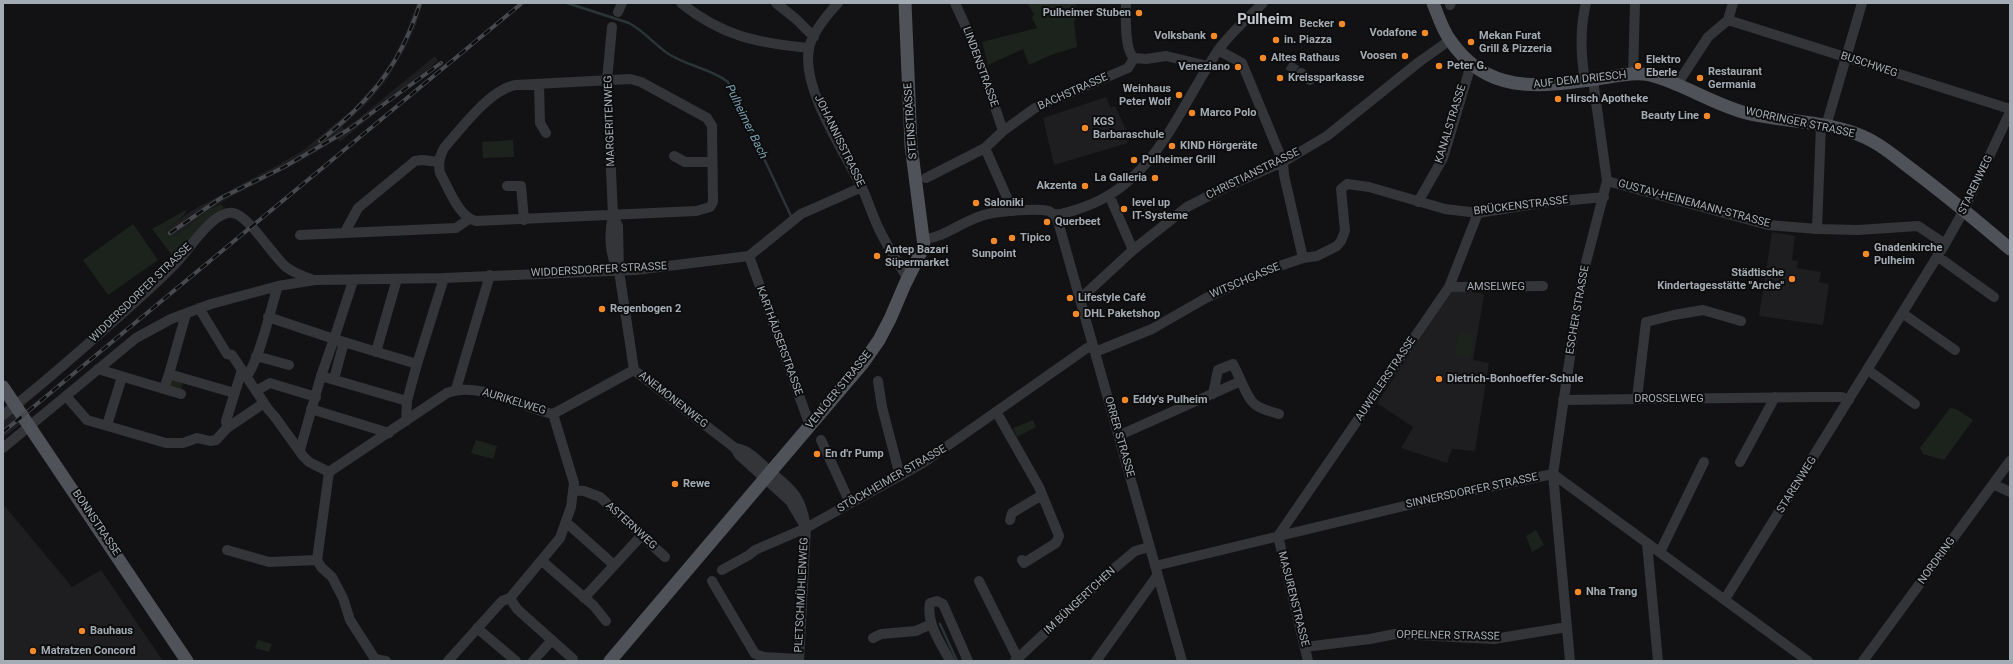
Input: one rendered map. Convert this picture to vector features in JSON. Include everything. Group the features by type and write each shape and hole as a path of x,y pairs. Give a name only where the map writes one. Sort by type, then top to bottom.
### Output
{"main road":[{"name":"STEINSTRASSE","path":"905,3 911,145 924,239"},
{"name":"AUF DEM DRIESCH","path":"1433,3 1450,40 1470,65 1485,74 1524,85 1543,86 1633,75 1649,75 1676,86"},
{"name":"WORRINGER STRASSE","path":"1676,86 1716,103 1750,114 1823,126 1865,137 1891,154 1964,210 2010,249"},
{"name":"VENLOER STRASSE","path":"610,661 863,363 879,340 924,246 924,239"},
{"name":"BONNSTRASSE","path":"3,387 187,661"}],"street":[{"path":"681,3 698,17 731,34 770,44 808,48 821,24 838,3"},
{"path":"776,3 796,19 814,37"},
{"name":"LINDENSTRASSE","path":"955,3 975,47 1003,131"},
{"path":"1126,3 1126,22 1130,53 1134,58 1146,59 1166,56 1208,66"},
{"path":"924,239 936,238 973,218 989,213 1048,211 1054,214 1084,207 1109,195 1139,172 1149,161 1164,140 1218,50 1263,3"},
{"name":"ESCHER STRASSE","path":"1570,661 1553,474 1563,400 1584,270 1607,181 1589,81 1582,63 1584,11 1586,3"},
{"path":"1633,75 1635,3"},
{"path":"1676,86 1708,37 1728,20 1733,3"},
{"path":"1817,229 1823,126 1862,3"},
{"name":"BUSCHWEG","path":"1728,20 2010,111"},
{"name":"MARGERITENWEG","path":"612,27 607,80 613,216 611,226 612,255 618,270"},
{"name":"CHRISTIANSTRASSE","path":"1080,299 1133,250 1187,207 1228,186 1283,162 1326,136 1419,62 1450,40"},
{"name":"JOHANNISSTRASSE","path":"808,48 808,66 816,95 828,123 862,187 879,230 908,279"},
{"path":"1218,50 1242,64 1257,98 1283,162 1303,258"},
{"name":"BACHSTRASSE","path":"926,178 985,148 1003,131 1035,108 1128,68 1134,58"},
{"name":"KANALSTRASSE","path":"1418,202 1433,179 1443,158 1470,65"},
{"path":"1301,73 1310,80"},
{"path":"630,79 641,82 707,118 712,126 713,202 710,207 702,211 524,220 476,221 469,219 462,213 440,174 439,162 444,148 496,94 509,86 607,80 630,79"},
{"path":"539,84 540,123 546,132"},
{"name":"STARENWEG","path":"1726,600 1945,244 1964,210 2010,111"},
{"path":"985,148 1013,211"},
{"path":"674,156 685,162 712,162"},
{"path":"345,232 358,208 415,161 422,160 439,162"},
{"name":"GUSTAV-HEINEMANN-STRASSE","path":"1607,181 1768,225 1817,229 1864,230 1918,226 1945,244"},
{"name":"BRÜCKENSTRASSE","path":"1346,184 1369,187 1418,202 1478,213 1541,203 1604,197"},
{"name":"WITSCHGASSE","path":"1094,349 1152,329 1206,298 1268,270 1303,258 1317,256 1336,246 1341,241 1345,231 1341,188 1346,184"},
{"path":"507,186 521,186 524,220"},
{"path":"749,256 801,214 862,187"},
{"path":"1109,195 1133,250"},
{"name":"WIDDERSDORFER STRASSE","path":"3,416 36,390 97,336 176,263 215,219 226,213 235,213 245,220 286,267 298,274 315,280"},
{"name":"AUWEILERSTRASSE","path":"1278,536 1449,286 1478,213"},
{"name":"ORRER STRASSE","path":"1054,214 1060,225 1182,661"},
{"path":"300,235 456,228 469,219"},
{"name":"WIDDERSDORFER STRASSE","path":"3,448 136,338 150,330 199,308 278,286 315,280 353,281 490,275 574,274 635,270 749,256"},
{"name":"KARTHÄUSERSTRASSE","path":"749,256 810,426"},
{"path":"1935,260 1994,297"},
{"name":"ANEMONENWEG","path":"618,270 634,370 735,448 739,455 769,475"},
{"path":"386,661 373,660 350,620 344,602 332,577 321,567 317,560 329,472 447,393 456,389 490,275"},
{"path":"406,421 407,401 444,278"},
{"path":"376,352 397,279"},
{"path":"300,450 321,376 353,281"},
{"path":"244,373 250,372 278,286"},
{"name":"AMSELWEG","path":"1449,286 1543,286"},
{"path":"199,308 228,354 232,355 264,403 309,462 329,472"},
{"path":"1638,398 1646,322 1703,310 1741,321"},
{"path":"1902,313 1955,350"},
{"path":"164,389 186,314"},
{"path":"268,317 417,364"},
{"path":"334,379 344,342"},
{"name":"STÖCKHEIMER STRASSE","path":"722,570 749,556 755,550 806,528 850,502 923,463 997,413 1087,348 1094,349"},
{"path":"256,356 289,365"},
{"path":"1212,394 1218,370 1233,364 1248,396 1256,407 1280,414"},
{"path":"98,369 181,394"},
{"name":"AURIKELWEG","path":"456,389 472,390 491,394 553,414 634,370"},
{"path":"1868,370 1915,404"},
{"path":"227,428 226,421 234,393 244,373"},
{"path":"169,374 234,393"},
{"path":"321,376 407,401"},
{"path":"107,425 122,377"},
{"path":"878,380 882,407 900,476"},
{"path":"1120,435 1241,381"},
{"path":"256,391 270,383 316,397"},
{"path":"66,396 87,420 166,443 183,443 198,438 210,441 216,440 227,428 264,403"},
{"path":"1740,462 1775,397"},
{"name":"DROSSELWEG","path":"1563,400 1775,397 1842,397 1849,400"},
{"path":"311,409 389,433"},
{"path":"997,413 1042,495 1058,529 1059,536 1056,543 1024,563 1022,560"},
{"path":"452,660 502,601 510,598 542,561 560,538 567,523 574,483 553,414"},
{"path":"821,440 850,502"},
{"name":"NORDRING","path":"1863,661 2010,461"},
{"path":"1660,552 1704,462"},
{"name":"SINNERSDORFER STRASSE","path":"1156,571 1278,536 1459,493 1553,474 1808,661"},
{"name":"PLETSCHMÜHLENWEG","path":"769,475 790,501 806,528 799,660"},
{"path":"1993,484 2010,492"},
{"name":"ASTERNWEG","path":"573,490 584,491 600,497 665,557"},
{"path":"1010,520 1012,513 1042,495"},
{"path":"567,523 614,565"},
{"path":"584,598 642,535"},
{"name":"MASURENSTRASSE","path":"1278,536 1308,661"},
{"path":"1647,543 1658,661"},
{"name":"IM BÜNGERTCHEN","path":"1016,660 1110,572 1135,551 1150,547"},
{"path":"227,550 269,562 317,560"},
{"path":"542,561 584,598 606,621"},
{"path":"1096,661 1156,571"},
{"path":"712,581 752,658 764,657 799,660"},
{"path":"979,582 1016,660"},
{"path":"510,598 517,609 573,659"},
{"path":"950,661 931,624 929,610 930,603 937,601 943,604 968,661"},
{"path":"873,638 881,634 916,631 931,624"},
{"name":"OPPELNER STRASSE","path":"1305,647 1370,639 1395,634 1494,639 1566,627"},
{"path":"478,628 516,661"},
{"path":"533,661 552,640"}],"shaded area":[{"path":"417,3 423,3 416,25 405,49 386,81 370,100 342,127 344,129 358,119 435,56 438,61 340,142 338,139 293,165 234,195 210,209 175,236 168,232 167,228 169,226 198,207 302,151 353,109 376,83 394,57 406,33"},
{"path":"1027,3 1075,3 1078,16 1074,21 1077,47 1051,55 1029,65 1023,49 988,65 982,42 1037,28 1032,18 1034,14"},
{"name":"KGS Barbaraschule","path":"1106,97 1111,108 1115,106 1130,138 1127,140 1128,143 1054,165 1043,118"},
{"path":"513,140 514,157 483,158 482,142"},
{"path":"221,204 224,208 216,213 204,225 174,258 152,229 188,209 183,216 167,228 168,232 175,236 210,209"},
{"path":"133,224 158,260 108,295 83,260"},
{"name":"Städtische Kindertagesstätte \"Arche\"","path":"1772,232 1795,236 1792,260 1798,261 1797,268 1821,272 1819,282 1829,284 1823,325 1759,316"},
{"name":"Dietrich-Bonhoeffer-Schule","path":"1452,291 1482,293 1484,295 1473,360 1489,363 1475,451 1452,449 1447,463 1401,448 1413,427 1377,403"},
{"path":"1459,332 1474,335 1470,358 1455,355"},
{"path":"169,375 184,379 180,393 166,389"},
{"path":"1950,408 1956,409 1973,420 1944,460 1923,454 1920,448"},
{"path":"13,411 21,424 3,438 3,419"},
{"path":"1033,420 1036,427 1017,437 1013,428"},
{"path":"476,440 497,446 493,459 471,453"},
{"path":"3,504 72,587 101,570 163,661 3,661"},
{"path":"1536,530 1544,545 1532,552 1526,536"},
{"path":"258,640 272,644 269,652 255,648"}],"waterway":[{"name":"Pulheimer Bach","path":"567,3 629,23 667,53 682,61 714,73 728,82 791,216"},
{"name":"Pulheimer Bach","path":"940,624 957,661"}],"tunnel":[{"path":"1288,65 1301,73"}],"railway":[{"path":"320,141 354,111 382,80 393,64 403,45 420,3"},
{"path":"3,432 522,3"},
{"path":"170,233 221,198 284,167 348,130 441,63"}],"place":[{"name":"Pulheimer Stuben","path":"1139,13"},
{"name":"Becker","path":"1342,24"},
{"name":"Vodafone","path":"1425,33"},
{"name":"Volksbank","path":"1214,36"},
{"name":"in. Piazza","path":"1276,40"},
{"name":"Mekan Furat Grill & Pizzeria","path":"1471,42"},
{"name":"Voosen","path":"1405,56"},
{"name":"Altes Rathaus","path":"1263,58"},
{"name":"Peter G.","path":"1439,66"},
{"name":"Elektro Eberle","path":"1638,66"},
{"name":"Veneziano","path":"1238,67"},
{"name":"Kreissparkasse","path":"1280,78"},
{"name":"Restaurant Germania","path":"1700,78"},
{"name":"Weinhaus Peter Wolf","path":"1179,95"},
{"name":"Hirsch Apotheke","path":"1558,99"},
{"name":"Marco Polo","path":"1192,113"},
{"name":"Beauty Line","path":"1707,116"},
{"name":"KGS Barbaraschule","path":"1085,128"},
{"name":"KIND Hörgeräte","path":"1172,146"},
{"name":"Pulheimer Grill","path":"1134,160"},
{"name":"La Galleria","path":"1155,178"},
{"name":"Akzenta","path":"1085,186"},
{"name":"Saloniki","path":"976,203"},
{"name":"level up IT-Systeme","path":"1124,209"},
{"name":"Querbeet","path":"1047,222"},
{"name":"Tipico","path":"1012,238"},
{"name":"Sunpoint","path":"994,241"},
{"name":"Gnadenkirche Pulheim","path":"1866,254"},
{"name":"Antep Bazari Süpermarket","path":"877,256"},
{"name":"Städtische Kindertagesstätte \"Arche\"","path":"1792,279"},
{"name":"Lifestyle Café","path":"1070,298"},
{"name":"Regenbogen 2","path":"602,309"},
{"name":"DHL Paketshop","path":"1076,314"},
{"name":"Dietrich-Bonhoeffer-Schule","path":"1439,379"},
{"name":"Eddy's Pulheim","path":"1125,400"},
{"name":"En d'r Pump","path":"817,454"},
{"name":"Rewe","path":"675,484"},
{"name":"Nha Trang","path":"1578,592"},
{"name":"Bauhaus","path":"82,631"},
{"name":"Matratzen Concord","path":"33,651"}],"district":[{"name":"Pulheim","path":"1265,20"}]}
